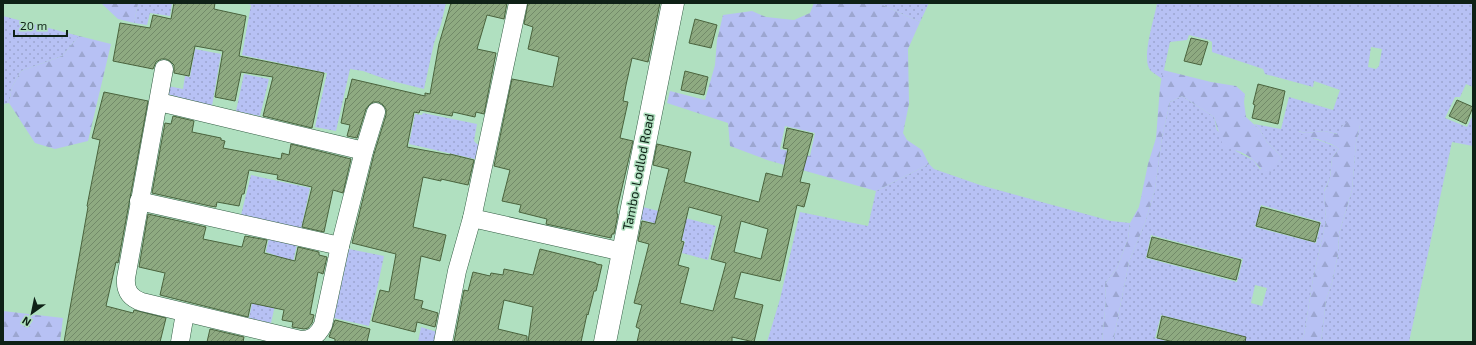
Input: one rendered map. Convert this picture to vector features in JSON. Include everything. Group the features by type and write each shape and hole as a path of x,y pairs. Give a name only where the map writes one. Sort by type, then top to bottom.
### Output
{"street":[{"path":"443,342 457,271 472,218 518,3"},
{"name":"Tambo-Lodlod Road","path":"605,342 673,3"},
{"path":"164,69 126,278 128,291 132,298 137,301 301,340 307,340 315,337 323,325 340,246 364,151 376,112"},
{"path":"159,102 364,151"},
{"path":"139,201 340,246"},
{"path":"472,218 622,252"},
{"path":"180,342 185,313"}],"green space":[{"path":"101,3 138,3 134,23 118,19"},
{"path":"138,3 172,3 170,16 150,13 147,25 134,23"},
{"path":"245,3 446,3 441,24 434,43 424,89 388,80 363,71 350,69 336,131 315,127 327,73 242,55 251,5"},
{"path":"814,3 878,3 920,22 908,49 909,104 903,133 907,140 922,150 929,164 876,191 767,160 730,146 728,123 667,103 670,91 705,100 715,65 717,40 723,15 752,11 766,17 794,20 810,13","holes":["785,126 815,133 810,156 780,149"]},
{"path":"878,3 929,3 920,22"},
{"path":"1157,3 1473,3 1473,87 1466,84 1460,97 1455,97 1445,118 1467,127 1473,115 1473,146 1452,142 1409,342 1321,342 1326,300 1332,283 1338,254 1339,234 1352,190 1356,142 1360,125 1344,124 1338,134 1324,131 1306,133 1298,131 1339,149 1332,158 1330,178 1324,191 1326,221 1313,279 1304,335 1299,342 1225,342 1227,331 1161,315 1155,338 1170,342 1113,342 1129,262 1145,223 1155,189 1162,137 1170,102 1182,96 1214,117 1217,130 1236,151 1253,160 1260,169 1276,165 1282,157 1267,142 1260,130 1254,124 1281,129 1289,97 1333,110 1340,90 1314,81 1313,87 1265,74 1263,69 1212,52 1212,42 1209,40 1189,35 1187,40 1170,42 1162,79 1151,71 1147,58 1149,38","holes":["1371,47 1382,49 1379,66 1376,69 1368,67","1261,205 1321,222 1316,243 1255,227","1151,235 1243,259 1237,282 1146,258","1255,285 1267,288 1262,306 1251,303"]},
{"path":"3,16 79,36 62,56 21,71 12,87 9,103 3,104"},
{"path":"79,36 111,44 88,141 55,149 35,143 9,103 12,87 21,71 62,56"},
{"path":"195,49 221,54 212,106 167,94 168,86 183,89 185,76 190,77"},
{"path":"1163,70 1211,82 1236,86 1245,94 1244,102 1246,117 1260,130 1267,142 1282,157 1271,173 1264,170 1246,155 1223,146 1214,117 1182,96 1170,102 1162,137 1155,189 1145,223 1129,262 1113,342 1102,342 1106,300 1105,284 1117,268 1128,239 1130,223 1139,207 1148,164 1156,138 1160,87"},
{"path":"244,74 269,79 260,116 236,111"},
{"path":"423,113 477,124 474,141 481,145 479,160 409,144 415,114 422,115"},
{"path":"1356,117 1360,125 1356,142 1352,190 1339,234 1338,254 1332,283 1326,300 1321,342 1299,342 1304,335 1313,279 1326,221 1324,192 1330,178 1332,158 1339,149 1331,144 1307,137 1296,131 1306,133 1324,131 1337,134 1344,124"},
{"path":"929,164 934,169 980,185 1111,221 1130,223 1128,239 1117,268 1105,284 1106,300 1102,342 767,342 780,299 800,212 868,226 876,191"},
{"path":"251,175 310,188 301,229 241,215"},
{"path":"643,207 716,226 708,260 682,253 685,241 682,240 684,231 639,219"},
{"path":"269,238 297,244 289,280 277,296 271,323 249,318 253,299 275,267 278,256 266,252"},
{"path":"349,249 384,256 369,326 334,318"},
{"path":"3,311 63,318 60,342 3,342"},
{"path":"421,327 437,332 439,342 418,342"}],"building":[{"path":"174,3 215,3 214,9 246,16 239,56 324,73 312,128 263,116 273,77 241,72 235,101 215,97 223,51 195,46 189,76 174,73 174,65 166,59 161,59 156,62 153,69 113,61 120,23 150,28 153,15 171,19"},
{"path":"451,3 507,3 504,19 487,15 477,49 496,53 484,114 476,112 475,117 453,112 452,116 420,110 419,113 414,112 407,147 450,154 474,160 468,185 423,177 413,227 446,235 440,261 421,256 414,299 423,301 421,308 438,313 435,327 417,322 415,332 372,321 380,290 389,292 396,254 352,243 374,154 386,115 386,109 379,102 373,102 369,105 366,109 357,138 347,136 350,125 341,123 346,98 347,99 352,79 425,96 425,93 430,94 439,44"},
{"path":"528,3 660,3 648,62 632,58 626,85 623,101 628,102 620,138 633,141 617,209 618,214 614,234 612,234 611,238 546,224 547,219 519,212 521,205 502,201 510,170 494,166 512,79 553,87 559,57 528,49 533,27 524,24"},
{"path":"695,19 717,25 711,48 689,43"},
{"path":"1191,38 1208,42 1201,65 1184,61"},
{"path":"685,71 708,77 704,95 681,90"},
{"path":"1258,84 1285,91 1278,124 1252,118 1255,105 1253,104"},
{"path":"104,92 148,101 118,263 116,262 106,306 133,313 134,310 166,318 160,342 64,342 87,206 100,140 92,138"},
{"path":"1457,100 1473,107 1466,124 1449,116"},
{"path":"173,116 194,121 192,132 221,138 221,140 225,141 223,148 281,159 282,153 289,155 291,144 351,159 343,193 333,190 324,232 302,227 312,187 277,179 278,175 249,170 244,194 242,194 239,206 217,202 216,207 152,193 165,123 171,124"},
{"path":"787,128 813,134 800,182 810,184 804,207 797,205 780,281 741,272 734,298 763,305 754,342 732,337 732,342 637,342 640,329 636,327 642,305 634,303 649,244 638,241 642,221 655,224 669,169 653,165 657,144 691,152 684,182 759,202 766,173 782,177 788,149 783,148","holes":["689,207 722,216 711,259 726,263 713,311 680,303 689,268 678,265 684,242 681,241","741,221 768,229 761,259 734,252"]},
{"path":"1261,207 1320,223 1315,242 1256,226"},
{"path":"148,214 206,227 203,239 242,247 245,236 267,240 264,253 295,261 298,247 319,252 319,255 327,257 323,274 318,272 310,314 314,315 312,323 308,328 304,329 292,327 293,322 282,320 284,310 251,303 248,317 160,295 165,273 139,267"},
{"path":"1152,237 1241,260 1236,280 1147,257"},
{"path":"540,249 602,265 596,291 594,291 588,315 587,314 581,342 528,342 533,307 504,300 498,329 527,336 527,342 454,342 464,290 468,291 473,272 490,276 491,273 503,275 504,269 533,275"},
{"path":"1162,316 1246,337 1245,342 1174,342 1157,338"},
{"path":"335,320 370,329 367,342 335,342 335,339 329,337"},
{"path":"210,329 244,337 243,342 207,342"}]}
